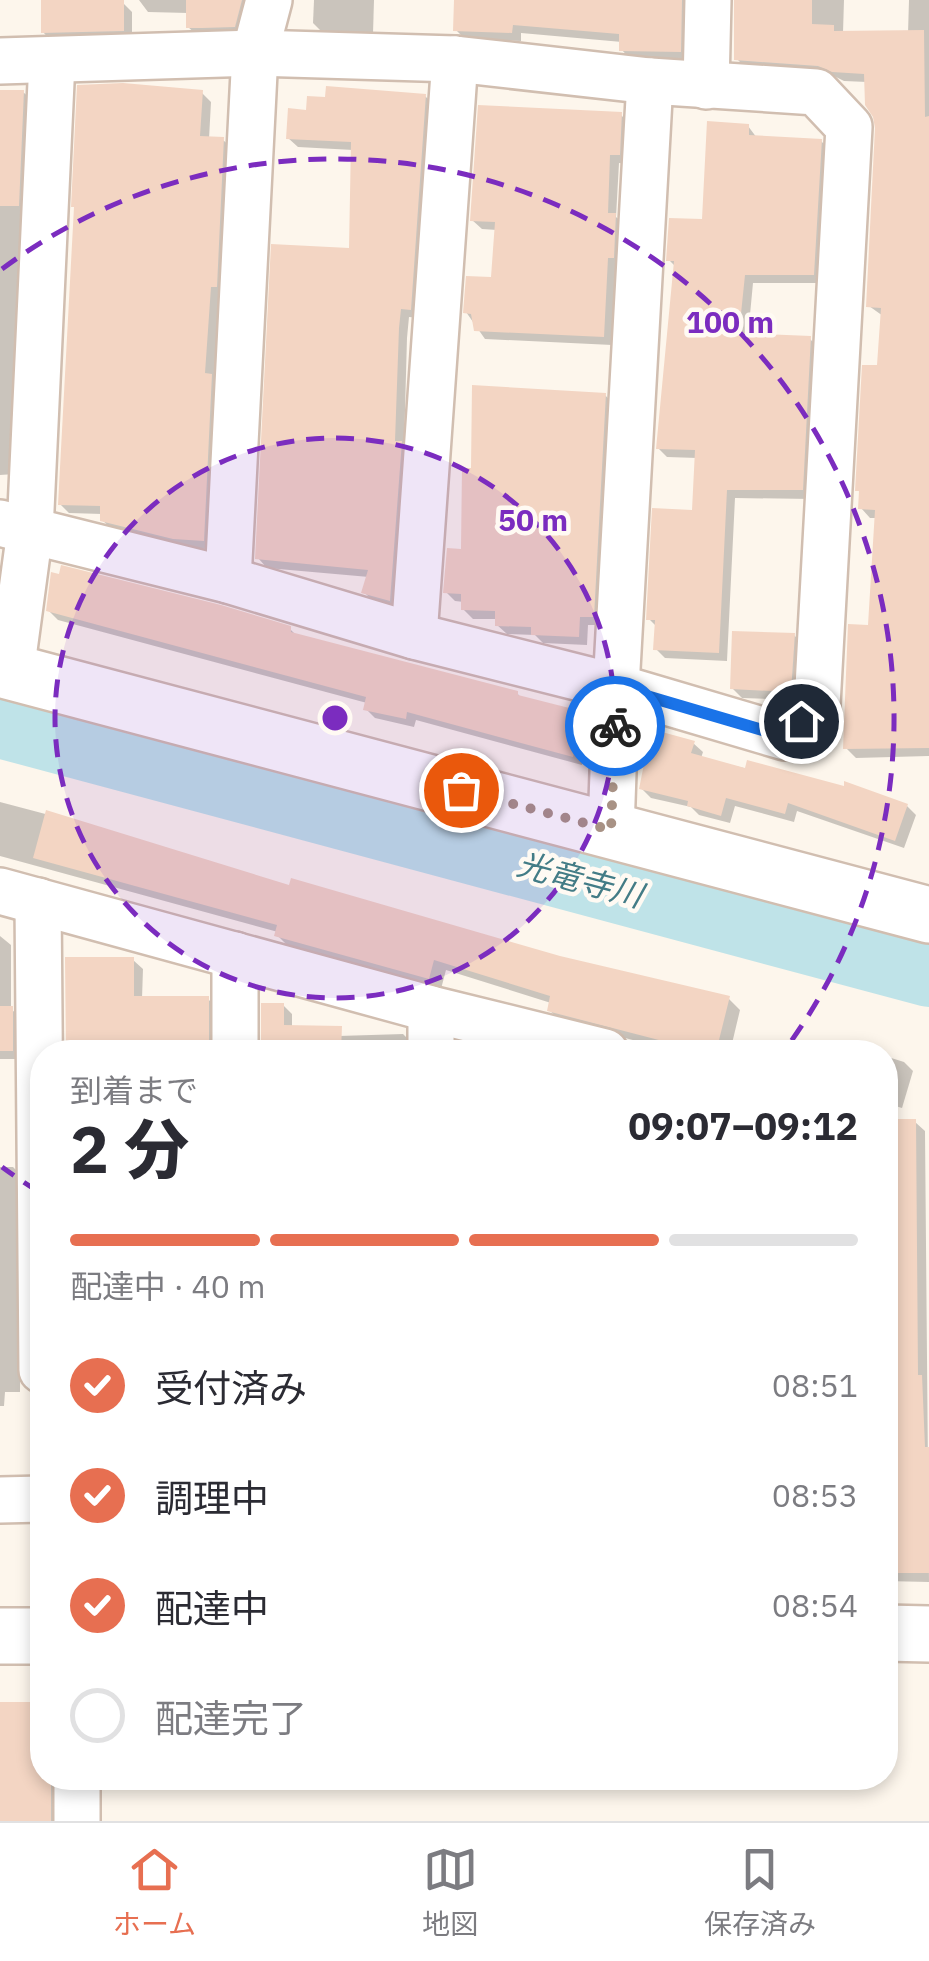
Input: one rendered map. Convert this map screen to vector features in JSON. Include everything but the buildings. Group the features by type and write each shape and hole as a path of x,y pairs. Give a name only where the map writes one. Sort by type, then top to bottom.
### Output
{"street":[{"path":"228,580 254,53 269,0"},
{"path":"706,86 708,0"},
{"path":"0,61 254,53 455,59 650,81 816,92 849,127 817,705 786,737 616,687 414,636 228,580 15,527"},
{"path":"414,636 455,59"},
{"path":"52,60 6,670 929,915"},
{"path":"611,830 650,81"},
{"path":"30,1123 19,896 234,955 431,1031 506,1040"},
{"path":"234,955 235,1040"},
{"path":"0,1500 30,1499"},
{"path":"898,1633 929,1634"},
{"path":"0,1636 30,1636"},
{"path":"76,1790 77,1821"}],"waterway":[{"name":"光竜寺川","path":"0,724 929,973"}],"way so far":[{"path":"461,790 611,830 615,726"}],"route":[{"path":"615,726 616,687 786,737 801,721"}]}
